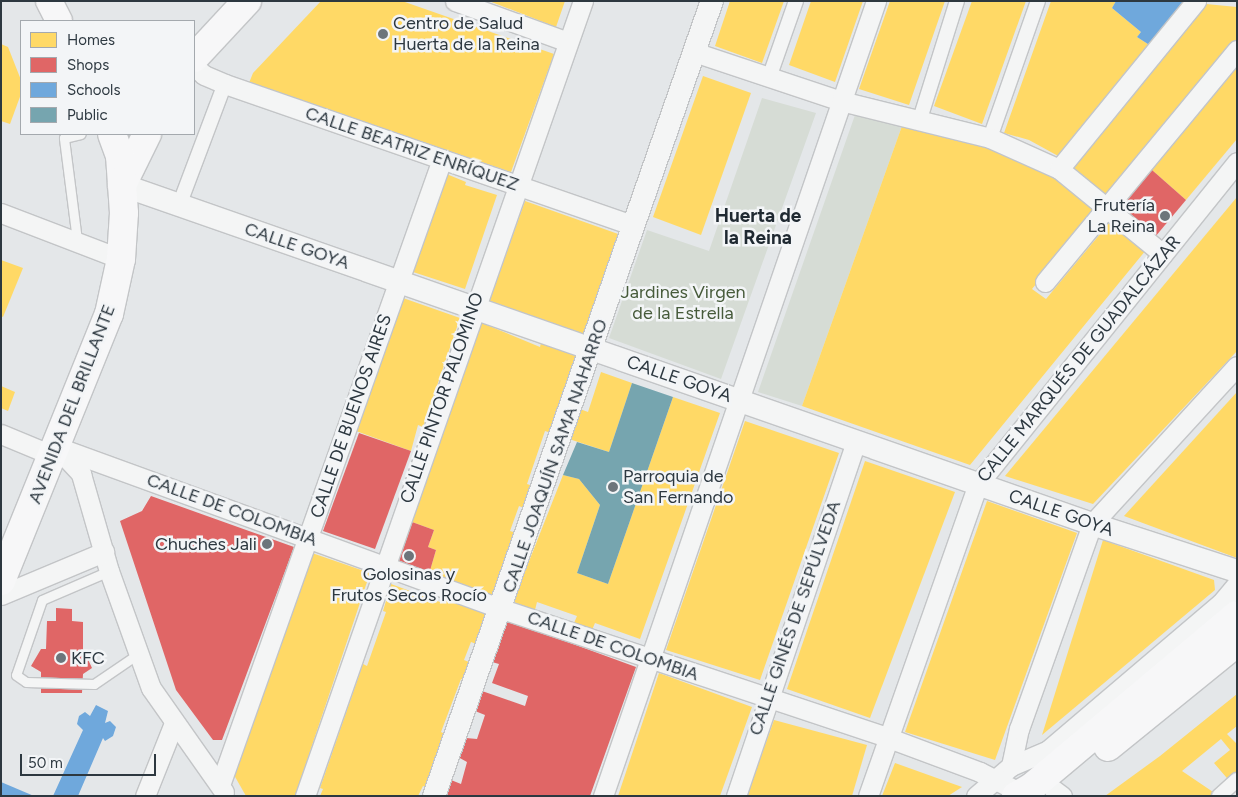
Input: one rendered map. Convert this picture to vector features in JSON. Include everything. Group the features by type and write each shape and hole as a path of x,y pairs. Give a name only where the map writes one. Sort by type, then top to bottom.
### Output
{"main road":[{"path":"49,1 58,20"},
{"path":"195,57 247,1"},
{"name":"AVENIDA DEL BRILLANTE","path":"1,582 109,314 121,259 124,212 120,156 112,135"},
{"path":"122,185 147,135"},
{"path":"1032,792 1237,616"},
{"path":"1032,792 1237,642"}],"street":[{"path":"455,1 568,42"},
{"name":"CALLE PINTOR PALOMINO","path":"305,796 383,566 583,1"},
{"name":"CALLE JOAQUÍN SAMA NAHARRO","path":"434,796 502,608 712,1"},
{"path":"769,78 796,1"},
{"path":"603,796 876,1"},
{"path":"920,119 957,1"},
{"path":"990,138 1038,1"},
{"path":"1059,169 1196,1"},
{"path":"1045,282 1237,50"},
{"path":"694,52 841,101 920,119 990,138 1059,169 1109,207 1162,254"},
{"name":"CALLE BEATRIZ ENRÍQUEZ","path":"195,67 204,75 225,84 634,226"},
{"path":"184,195 222,91"},
{"name":"CALLE DE BUENOS AIRES","path":"223,791 397,281 442,159"},
{"name":"CALLE MARQUÉS DE GUADALCÁZAR","path":"868,796 978,484 1237,162"},
{"name":"CALLE GOYA","path":"122,185 1092,524 1237,571"},
{"path":"1,213 77,240 121,259"},
{"path":"1011,766 1020,729 1092,524 1237,366"},
{"name":"CALLE DE COLOMBIA","path":"1,434 309,536 383,566 767,699 889,738 1032,792"},
{"name":"CALLE GINÉS DE SEPÚLVEDA","path":"736,796 767,699 856,441"},
{"path":"55,451 81,474 109,571 151,688 174,724 223,791"},
{"path":"1,595 104,552"},
{"path":"1011,766 1047,751 1220,603 1237,584"},
{"path":"145,796 174,724"},
{"path":"1011,766 1032,792"},
{"path":"1218,796 1237,780"},
{"path":"976,796 1032,792"}],"lane":[{"path":"65,136 77,240"},
{"path":"109,571 42,600 16,675 26,682 94,684 138,654"}],"green space":[{"name":"Jardines Virgen de la Estrella","path":"762,98 816,113 721,379 609,338 647,230 709,251"},
{"name":"Jardines Virgen de la Estrella","path":"855,115 902,126 802,406 758,392"}],"building: Homes":[{"path":"321,1 402,1 554,54 511,172 249,83 253,73"},
{"path":"489,1 565,1 556,27"},
{"path":"730,1 784,1 762,63 715,46"},
{"path":"811,1 863,1 835,82 789,65"},
{"path":"890,1 945,1 909,105 859,89"},
{"path":"972,1 1026,1 982,124 934,106"},
{"path":"1051,1 1116,1 1112,8 1141,32 1137,37 1151,46 1060,157 1029,140 1004,133"},
{"path":"1206,4 1237,7 1237,40 1107,198 1071,167"},
{"path":"1,44 8,47 20,77 20,97 10,124 1,121"},
{"path":"1237,67 1237,139 1186,200 1152,170"},
{"path":"703,76 751,93 701,235 653,217"},
{"path":"902,126 1019,154 1048,170 1097,210 1032,289 1046,299 1110,222 1146,250 970,465 802,406"},
{"path":"444,173 466,182 465,185 497,195 465,289 410,271"},
{"path":"1237,197 1237,351 1093,504 1005,476"},
{"path":"525,201 621,235 585,337 489,303"},
{"path":"1,260 23,268 3,317 1,316"},
{"path":"403,298 460,318 423,427 418,425 411,451 356,431"},
{"path":"482,323 540,347 541,343 581,356 554,434 545,431 527,484 536,487 528,510 519,506 510,531 520,534 497,599 429,574 436,550 428,547 434,530 412,522"},
{"path":"601,372 632,383 609,452 569,439 580,409 588,412"},
{"path":"1,386 15,392 8,411 1,408"},
{"path":"1237,392 1237,558 1124,516"},
{"path":"673,397 720,413 640,639 595,623 592,630 574,623 577,616 537,602 535,610 513,602 563,475 579,479 600,505 577,573 608,584"},
{"path":"745,421 839,453 760,680 666,650"},
{"path":"865,461 955,492 870,718 787,689"},
{"path":"987,501 1077,533 995,760 905,732"},
{"path":"1103,540 1214,580 1215,590 1042,735"},
{"path":"312,553 370,573 295,796 246,796 234,775"},
{"path":"391,584 440,602 442,598 490,615 479,645 471,642 464,660 474,664 467,682 461,679 441,732 448,736 430,789 423,786 418,796 320,796 323,789 320,788 363,664 367,666 386,612 383,611"},
{"path":"659,673 752,707 720,796 618,796"},
{"path":"1237,694 1237,726 1227,734 1237,744 1237,780 1232,784 1214,763 1230,750 1221,739 1182,771 1219,796 1105,796 1160,756"},
{"path":"774,720 867,745 852,796 747,796"},
{"path":"895,763 962,787 948,796 882,796"}],"building: Shops":[{"path":"1152,170 1186,200 1155,237 1122,206"},
{"path":"359,433 411,451 375,549 323,531"},
{"path":"151,496 294,547 222,740 213,740 176,690 120,521 142,511"},
{"path":"412,522 434,530 428,547 436,550 429,574 398,562"},
{"name":"KFC","path":"56,608 72,609 72,621 83,622 83,649 92,668 83,674 82,693 41,693 41,672 31,666 41,649 46,649 47,621 56,621"},
{"path":"507,620 636,667 590,796 445,796 451,780 461,784 467,762 458,757 466,738 477,739 485,715 475,711 482,691 525,706 528,696 492,683 499,664 492,662"}],"building: Schools":[{"path":"1116,1 1184,1 1151,46 1137,37 1141,32 1112,8"},
{"path":"96,705 108,711 105,723 110,721 116,727 113,736 105,741 103,738 78,796 53,796 83,730 77,724 79,716 85,712 90,716"},
{"path":"1,782 34,796 1,796"}],"building: Public":[{"name":"Parroquia de San Fernando","path":"632,383 673,397 608,584 577,573 600,505 579,479 563,475 577,442 609,452"}],"place":[{"name":"Centro de Salud Huerta de la Reina","path":"383,34"},
{"name":"Frutería La Reina","path":"1165,216"},
{"name":"Parroquia de San Fernando","path":"613,487"},
{"name":"Chuches Jali","path":"267,544"},
{"name":"Golosinas y Frutos Secos Rocío","path":"409,556"},
{"name":"KFC","path":"61,658"}],"district":[{"name":"Huerta de la Reina","path":"758,227"}]}
